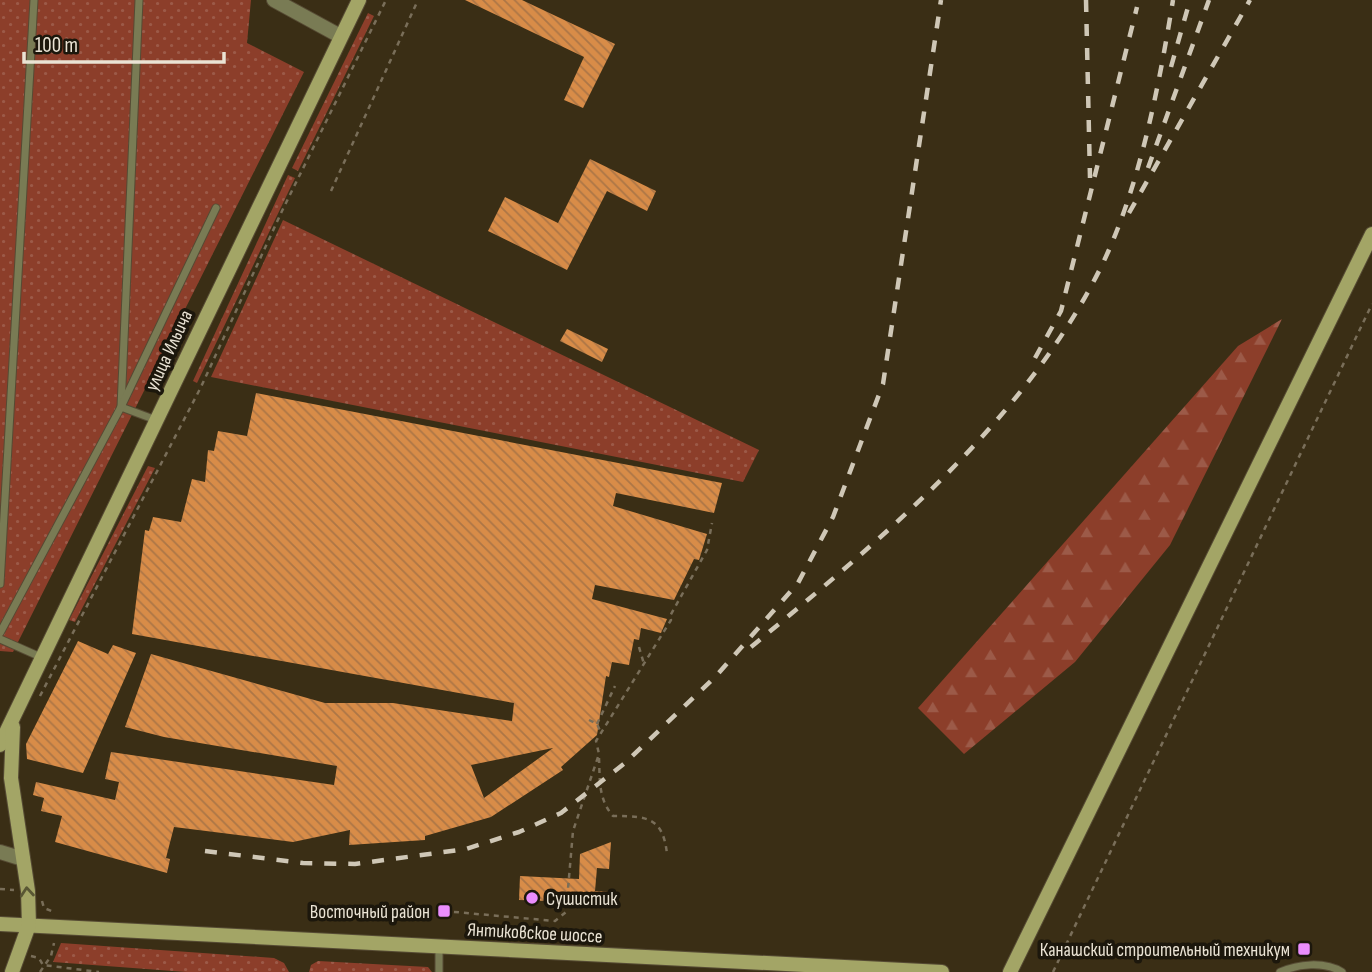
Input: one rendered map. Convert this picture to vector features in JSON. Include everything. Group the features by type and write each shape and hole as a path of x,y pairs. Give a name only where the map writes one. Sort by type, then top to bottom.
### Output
{"street":[{"path":"274,0 340,36"},
{"name":"улица Ильича","path":"0,745 359,0"},
{"path":"1010,972 1372,233"},
{"name":"улица Ильича","path":"14,718 6,776 23,859 29,925"},
{"path":"0,852 23,859"},
{"name":"Янтиковское шоссе","path":"0,924 942,972"},
{"path":"11,972 29,925"}],"lane":[{"path":"0,584 34,0"},
{"path":"121,407 139,0"},
{"path":"0,633 121,407 216,208"},
{"path":"121,407 156,420"},
{"path":"0,639 43,658"},
{"path":"439,946 439,972"},
{"path":"1280,972 1304,965 1326,966 1342,972"},
{"path":"0,970 11,972"}],"path":[{"path":"36,704 201,387 282,211 386,0"},
{"path":"331,191 418,0"},
{"path":"1053,972 1372,304"},
{"path":"667,854 662,828 653,821 613,816 605,808 601,794 596,741 671,620 670,616 707,550 712,523"},
{"path":"639,647 644,664"},
{"path":"597,724 615,686"},
{"path":"589,720 597,724 601,733"},
{"path":"444,911 555,920 566,912 573,831 599,754"},
{"path":"40,972 51,956 54,943"},
{"path":"43,965 99,972"}],"green space":[{"path":"0,0 251,0 247,43 304,72 13,652 0,651"},
{"path":"368,13 374,16 298,171 292,168"},
{"path":"288,175 295,178 197,383 193,381"},
{"path":"283,220 759,450 743,482 211,377"},
{"path":"1282,319 1170,545 1075,662 964,754 918,708 1238,346"},
{"path":"148,466 155,468 75,622 69,620"},
{"path":"61,943 274,958 284,963 289,972 186,972 53,962"},
{"path":"318,961 428,967 432,972 309,972 311,965"}],"building":[{"path":"465,0 522,0 615,44 583,108 564,100 584,57"},
{"path":"590,159 656,191 647,211 607,191 567,270 488,231 505,197 558,223"},
{"path":"567,329 608,349 602,362 560,341"},
{"path":"256,393 722,483 714,513 616,493 613,506 707,534 699,560 694,559 674,600 595,585 592,599 667,619 661,633 641,628 639,640 634,639 629,665 612,662 609,677 606,676 597,735 561,767 563,770 491,817 425,836 425,840 349,845 350,830 293,842 174,827 166,858 170,859 167,873 55,842 62,816 41,811 44,798 33,795 36,782 115,800 119,782 105,779 111,752 334,785 337,766 164,737 125,727 151,654 325,703 393,703 512,721 514,703 132,634 145,530 149,531 153,517 181,522 192,479 205,482 208,450 214,451 218,431 247,436","holes":["553,748 484,798 471,765"]},
{"path":"78,641 108,654 113,645 136,653 83,773 27,759 26,744"},
{"path":"611,842 609,869 597,868 595,891 610,892 609,908 577,906 577,902 519,900 520,876 579,879 580,854"}],"railway":[{"path":"205,851 303,863 355,864 466,849 519,832 561,813 625,763 716,676 798,583 833,517 883,384 941,0"},
{"path":"1086,0 1090,178"},
{"path":"751,647 900,520 947,474 992,426 1034,375 1070,321 1102,265 1127,202 1147,135 1173,0"},
{"path":"1171,67 1190,0"},
{"path":"1148,168 1209,0"},
{"path":"1129,213 1250,0"},
{"path":"1035,358 1061,311 1137,7"}],"place":[{"name":"Сушистик","path":"532,898"},
{"name":"Восточный район","path":"444,911"},
{"name":"Канашский строительный техникум","path":"1304,949"}]}
